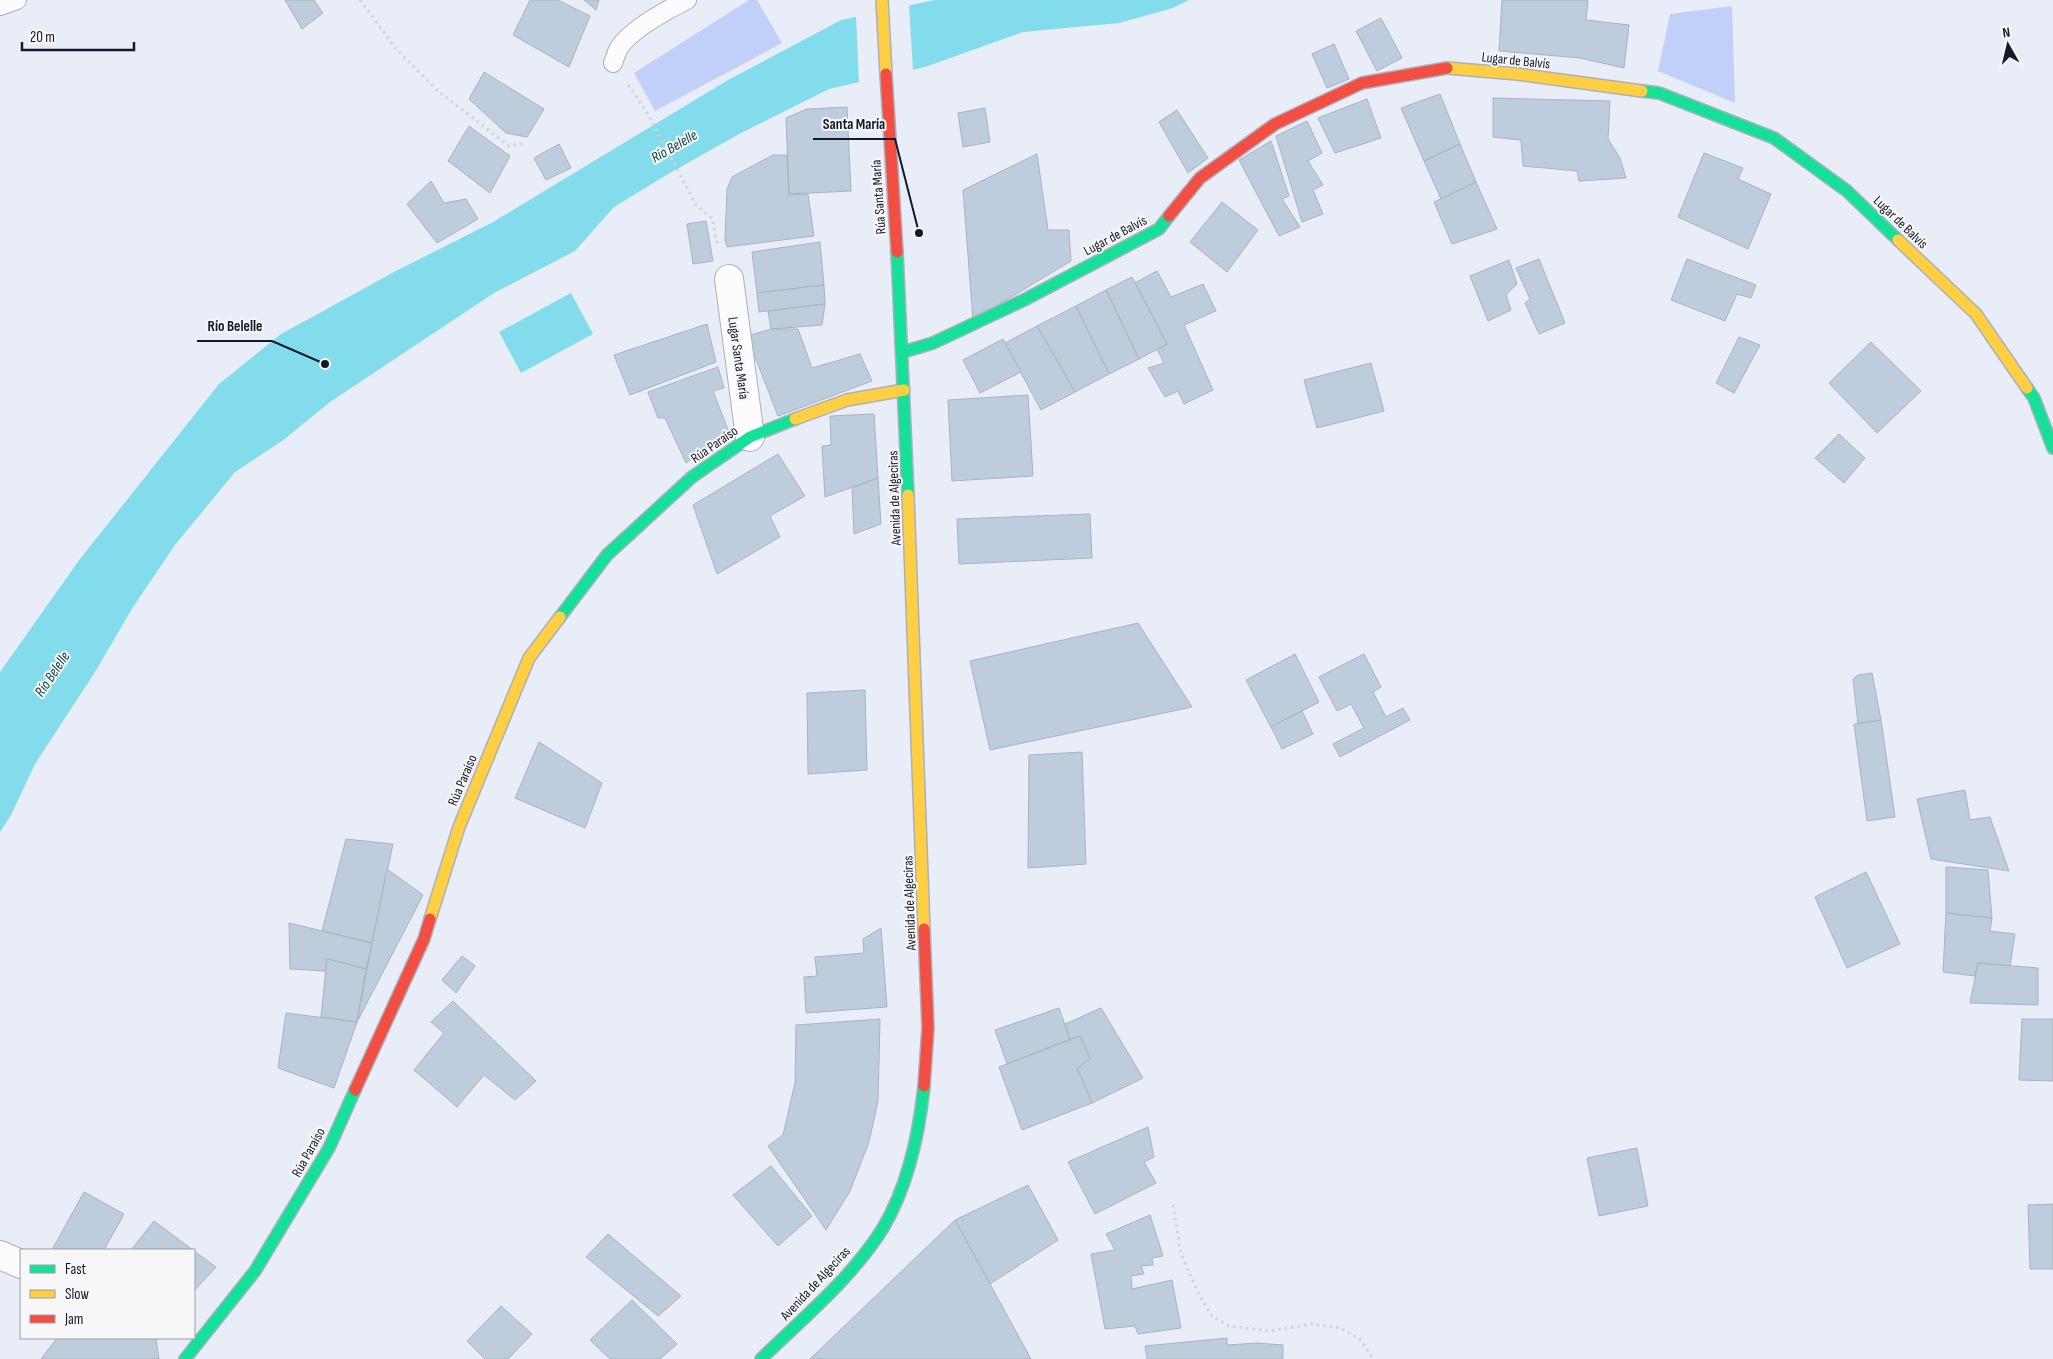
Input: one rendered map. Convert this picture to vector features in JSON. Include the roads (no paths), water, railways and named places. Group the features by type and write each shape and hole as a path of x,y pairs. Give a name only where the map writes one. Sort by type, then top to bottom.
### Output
{"street":[{"name":"Rúa Santa María","path":"882,1 904,390"},
{"name":"Lugar de Balvís","path":"903,352 933,342 1024,300 1160,229 1200,178 1274,124 1362,83 1442,68 1517,74 1659,92 1774,138 1847,191 1976,314 2034,398 2053,448"},
{"name":"Lugar Santa María","path":"729,279 750,437"},
{"name":"Rúa Paraíso","path":"185,1359 199,1332 255,1271 329,1148 424,939 458,827 529,658 607,555 692,477 750,437 847,400 904,390"},
{"name":"Avenida de Algeciras","path":"761,1359 854,1264 881,1231 902,1188 918,1135 925,1082 928,1028 904,390"},
{"path":"0,1255 20,1264"}],"lane":[{"path":"0,6 17,0"},
{"path":"613,63 619,47 636,32 665,11 687,0"}],"water":[{"path":"935,0 1189,0 1173,8 1119,23 1023,32 925,67 829,89 741,133 614,207 575,251 494,293 330,402 282,441 235,472 175,545 133,607 95,672 35,764 11,815 0,832 0,672 80,559 219,384 281,334 396,271 493,222 728,80 841,20"},
{"path":"571,293 593,334 521,373 499,332"}],"place":[{"name":"Santa María","path":"919,233"},
{"name":"Río Belelle","path":"325,364"}]}
